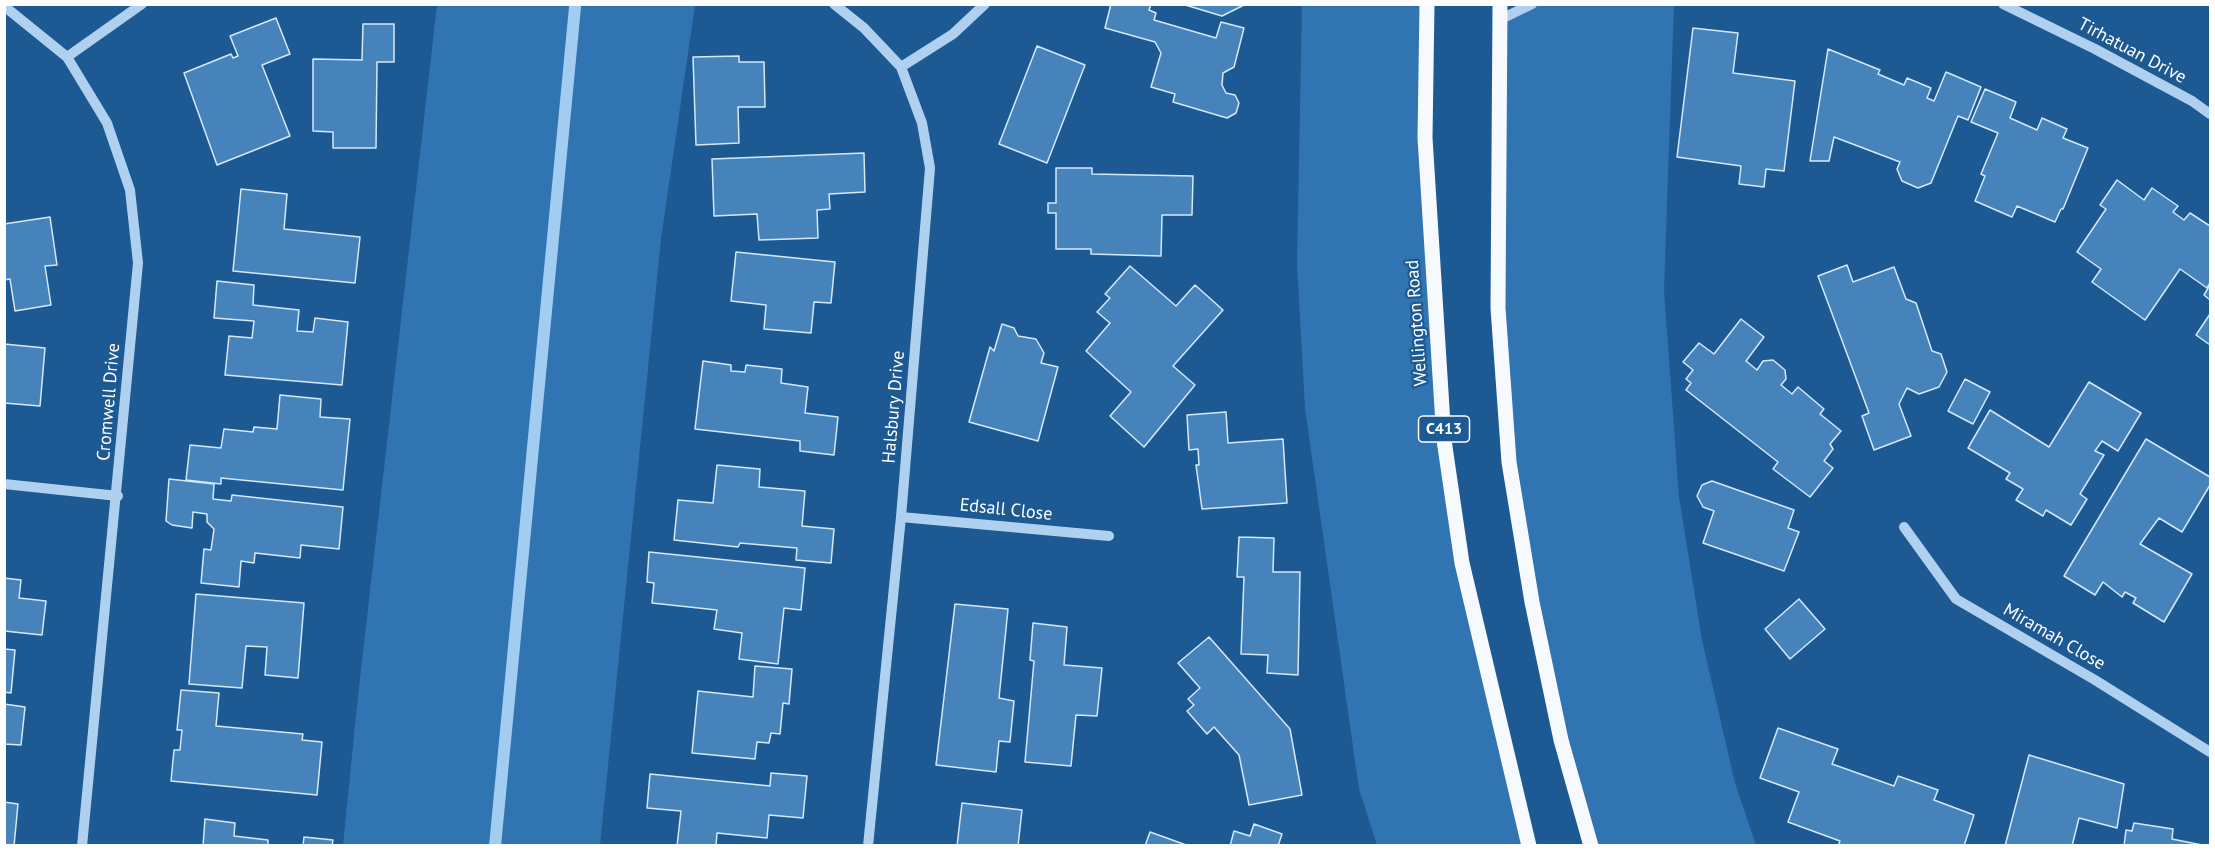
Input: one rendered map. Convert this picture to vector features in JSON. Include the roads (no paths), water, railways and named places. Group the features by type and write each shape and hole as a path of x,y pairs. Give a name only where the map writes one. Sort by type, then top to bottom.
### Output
{"main road":[{"name":"Wellington Road","path":"1426,4 1425,138 1444,440 1462,563 1529,846"},
{"path":"1500,4 1498,308 1509,462 1532,602 1561,740 1591,846"}],"street":[{"path":"68,57 142,4"},
{"name":"Halsbury Drive","path":"834,4 864,28 901,67 922,123 930,168 901,517 868,846"},
{"path":"901,67 953,34 985,4"},
{"path":"1499,20 1532,4"},
{"name":"Tirhatuan Drive","path":"2003,4 2095,49 2192,101 2211,114"},
{"name":"Cromwell Drive","path":"4,6 68,57 111,134 130,190 138,263 118,496 82,846"},
{"path":"4,484 118,496"},
{"name":"Edsall Close","path":"901,517 1108,536"},
{"name":"Miramah Close","path":"1904,527 1956,599 2095,680 2211,752"}],"waterway":[{"path":"495,846 575,7"}]}
